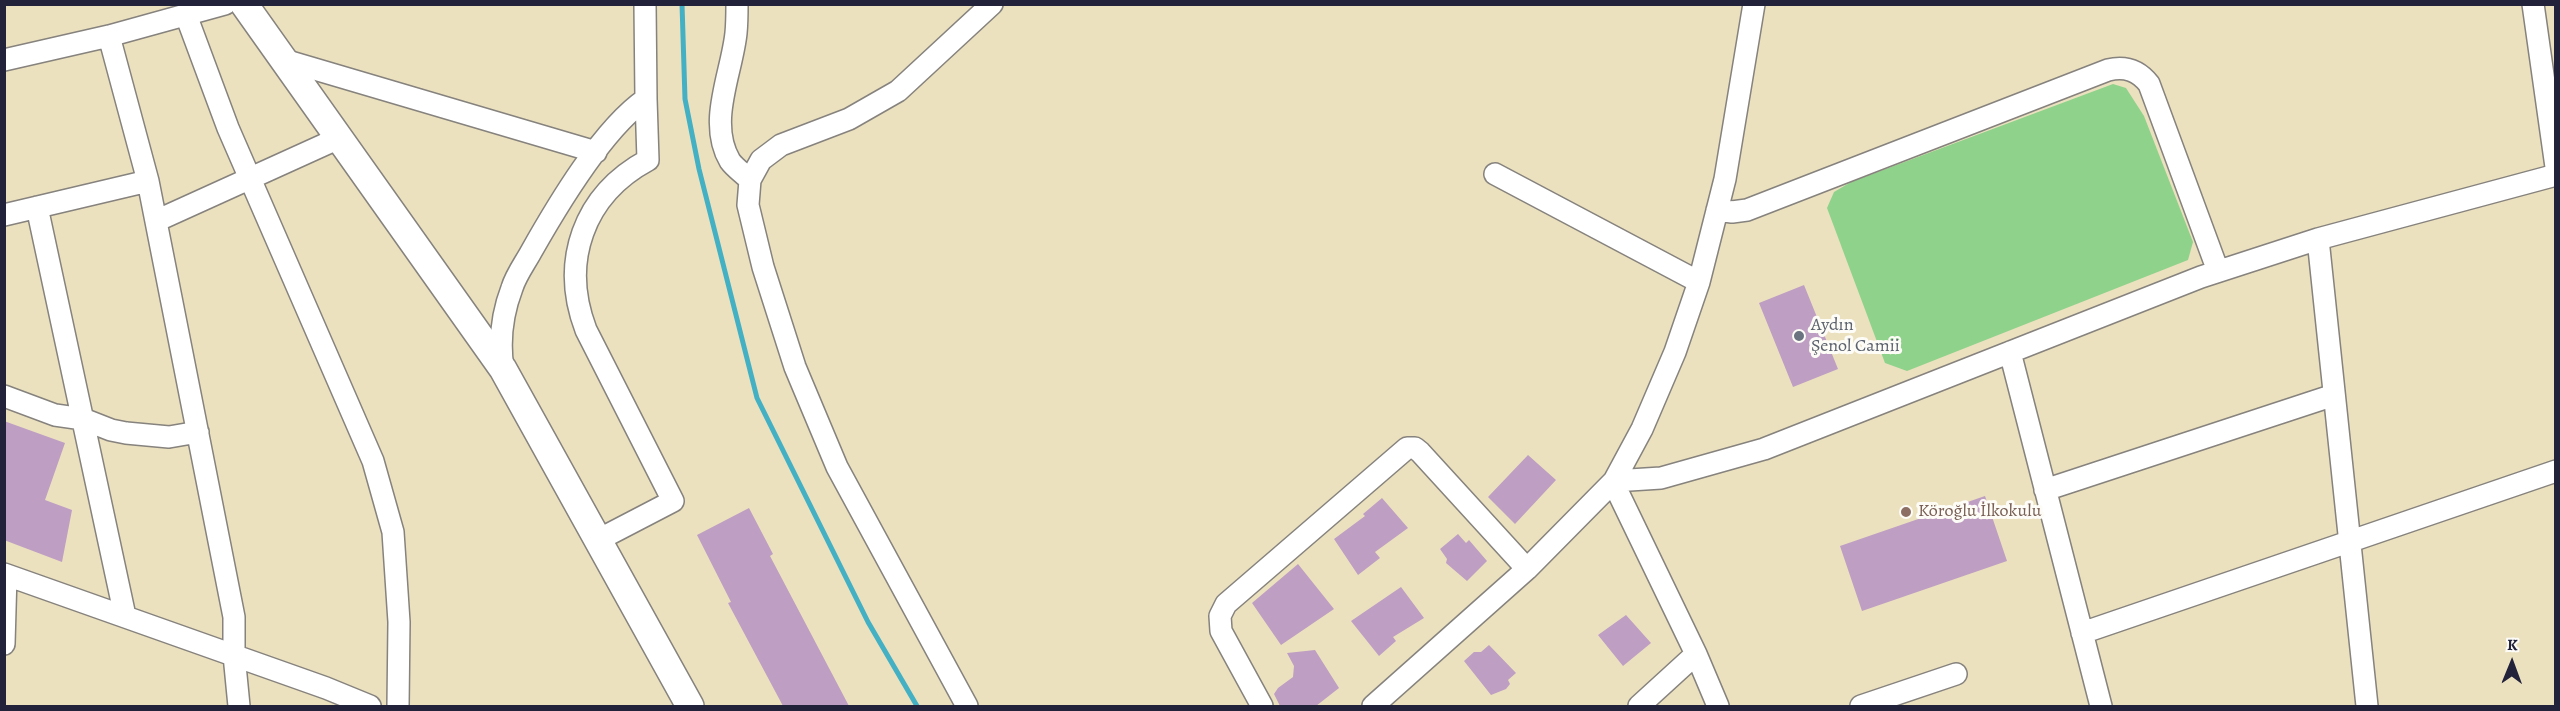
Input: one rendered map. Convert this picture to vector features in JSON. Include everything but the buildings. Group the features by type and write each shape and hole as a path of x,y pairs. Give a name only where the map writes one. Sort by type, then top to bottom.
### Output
{"main road":[{"path":"244,4 503,369 690,706"}],"street":[{"path":"4,60 109,36 225,4"},
{"path":"598,540 673,501 586,330 579,313 574,280 581,237 594,209 621,177 648,160 645,4"},
{"path":"737,4 736,32 721,110 721,131 725,151 731,163 750,180"},
{"path":"967,706 837,467 795,367 763,267 748,205 750,180 761,160 782,145 849,119 898,91 992,4"},
{"path":"1373,706 1527,569 1614,482 1642,429 1675,352 1699,282 1725,179 1754,4"},
{"path":"2533,4 2555,144 2556,167"},
{"path":"186,15 228,128 373,461 393,532 399,622 398,706"},
{"path":"109,36 148,181 234,617 234,655 239,706"},
{"path":"284,60 596,152"},
{"path":"1717,210 1732,212 1747,210 2108,69 2128,69 2143,77 2149,84 2218,271"},
{"path":"503,369 500,346 512,287 549,220 596,152 626,115 646,99"},
{"path":"156,221 339,138"},
{"path":"1495,174 1699,282"},
{"path":"1614,482 1661,478 1764,449 2218,271 2318,239 2556,175"},
{"path":"4,215 148,181"},
{"path":"37,207 126,616"},
{"path":"2318,239 2367,706"},
{"path":"2010,352 2101,706"},
{"path":"2045,490 2334,395"},
{"path":"4,396 55,415 83,419 126,433 169,437 198,432"},
{"path":"1262,706 1221,631 1220,616 1226,604 1407,448 1415,448 1420,452 1527,569"},
{"path":"2082,633 2556,471"},
{"path":"1614,482 1696,654 1718,706"},
{"path":"4,644 5,575 126,616 370,706"},
{"path":"1639,706 1696,654"},
{"path":"1861,706 1956,675"}],"green space":[{"path":"2113,84 2126,88 2144,116 2193,242 2188,260 1907,371 1885,363 1827,208 1834,192 1851,182"}],"waterway":[{"path":"682,4 685,99 699,169 757,398 868,622 917,706"}],"place":[{"name":"Aydın Şenol Camii","path":"1799,336"},
{"name":"Köroğlu İlkokulu","path":"1906,512"}]}
